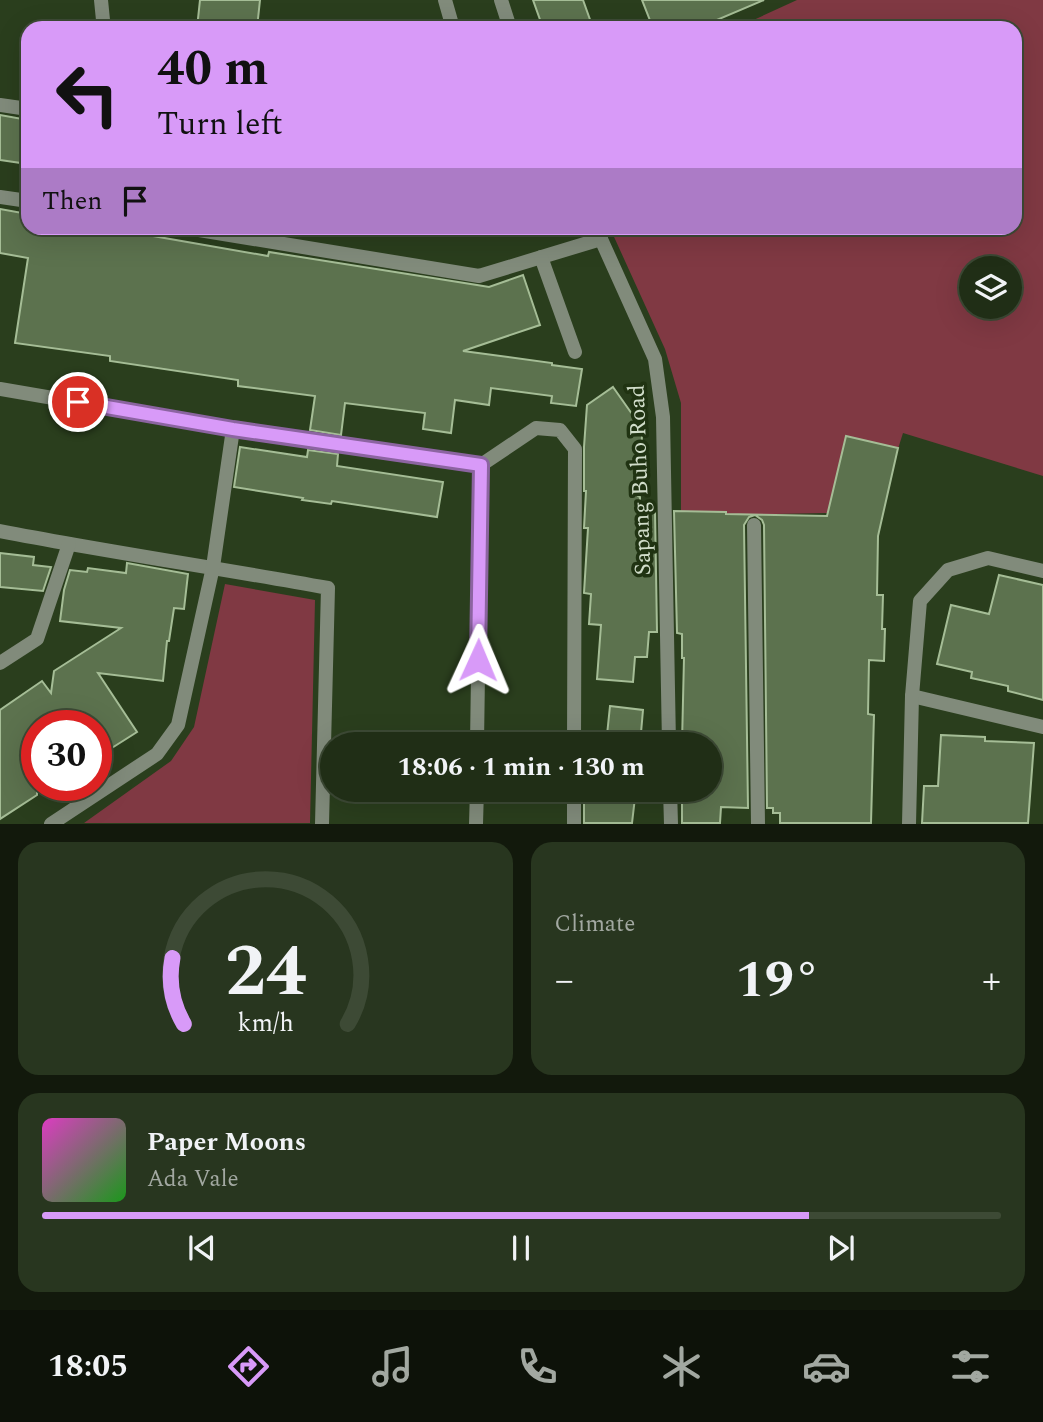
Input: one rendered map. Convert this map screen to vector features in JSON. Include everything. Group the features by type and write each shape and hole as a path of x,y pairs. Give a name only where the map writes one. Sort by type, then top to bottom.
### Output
{"street":[{"path":"101,0 103,20"},
{"path":"444,0 451,21"},
{"path":"501,0 508,21"},
{"path":"0,105 21,108"},
{"path":"0,197 21,200"},
{"path":"230,235 479,276 541,257 594,235"},
{"name":"Sapang Buho Road","path":"599,235 655,359 657,371 663,417 669,732"},
{"path":"541,257 575,352"},
{"path":"0,388 233,429 481,465 536,428 560,430 575,449 574,732"},
{"path":"51,824 157,754 177,725 213,567 233,429"},
{"path":"477,732 481,465"},
{"path":"754,525 758,824"},
{"path":"0,531 328,588 322,824"},
{"path":"0,663 37,639 69,544"},
{"path":"909,824 912,696 920,601 948,570 988,558 1043,571"},
{"path":"912,696 1043,727"},
{"path":"476,824 477,802"},
{"path":"574,802 574,824"},
{"path":"670,802 671,824"}],"shaded area":[{"path":"797,0 1043,0 1043,476 903,433 878,512 681,516 681,403 665,349 613,235 1022,235 1022,21 751,21"},
{"path":"225,584 315,600 310,823 84,823 171,761 194,727"}],"building":[{"path":"200,0 260,0 258,21 198,21"},
{"path":"533,0 583,0 590,21 540,21"},
{"path":"642,0 764,0 714,21 650,21"},
{"path":"0,115 21,119 21,163 0,160"},
{"path":"0,209 21,213 21,235 147,235 268,256 269,252 489,287 523,275 540,325 463,351 582,369 576,406 551,403 552,396 491,388 489,405 455,400 451,433 423,429 425,413 345,403 341,435 310,430 315,396 238,386 238,380 110,361 110,356 15,343 28,258 0,253"},
{"path":"613,387 637,421 643,421 638,496 640,511 655,511 657,632 649,632 647,657 635,657 633,682 597,679 601,625 589,624 591,594 584,593 588,528 584,528 587,405"},
{"path":"846,436 898,448 878,536 877,595 883,595 884,661 869,660 868,714 874,715 871,823 780,823 780,813 773,813 773,808 767,808 764,525 755,515 749,517 744,525 748,808 721,807 720,823 682,823 682,802 722,802 722,732 682,732 684,658 682,634 677,633 674,511 827,516"},
{"path":"240,447 307,457 308,450 338,454 337,466 443,482 437,517 332,501 331,504 302,500 303,498 234,487"},
{"path":"0,553 34,557 33,565 51,567 43,591 0,587"},
{"path":"127,563 188,574 184,609 174,608 163,681 98,673 137,732 112,748 112,710 21,710 21,801 28,801 0,819 0,710 42,681 51,693 54,671 121,628 60,621 70,570 87,572 88,568 126,573"},
{"path":"999,575 1043,585 1043,700 1008,691 1008,686 971,678 972,672 937,664 951,605 989,614"},
{"path":"610,706 643,710 641,732 607,732"},
{"path":"941,735 985,737 985,741 1034,743 1028,823 922,823 924,786 938,786"},
{"path":"584,802 634,802 632,823 584,823"}],"route":[{"path":"78,402 233,429 481,465 478,660"}]}
